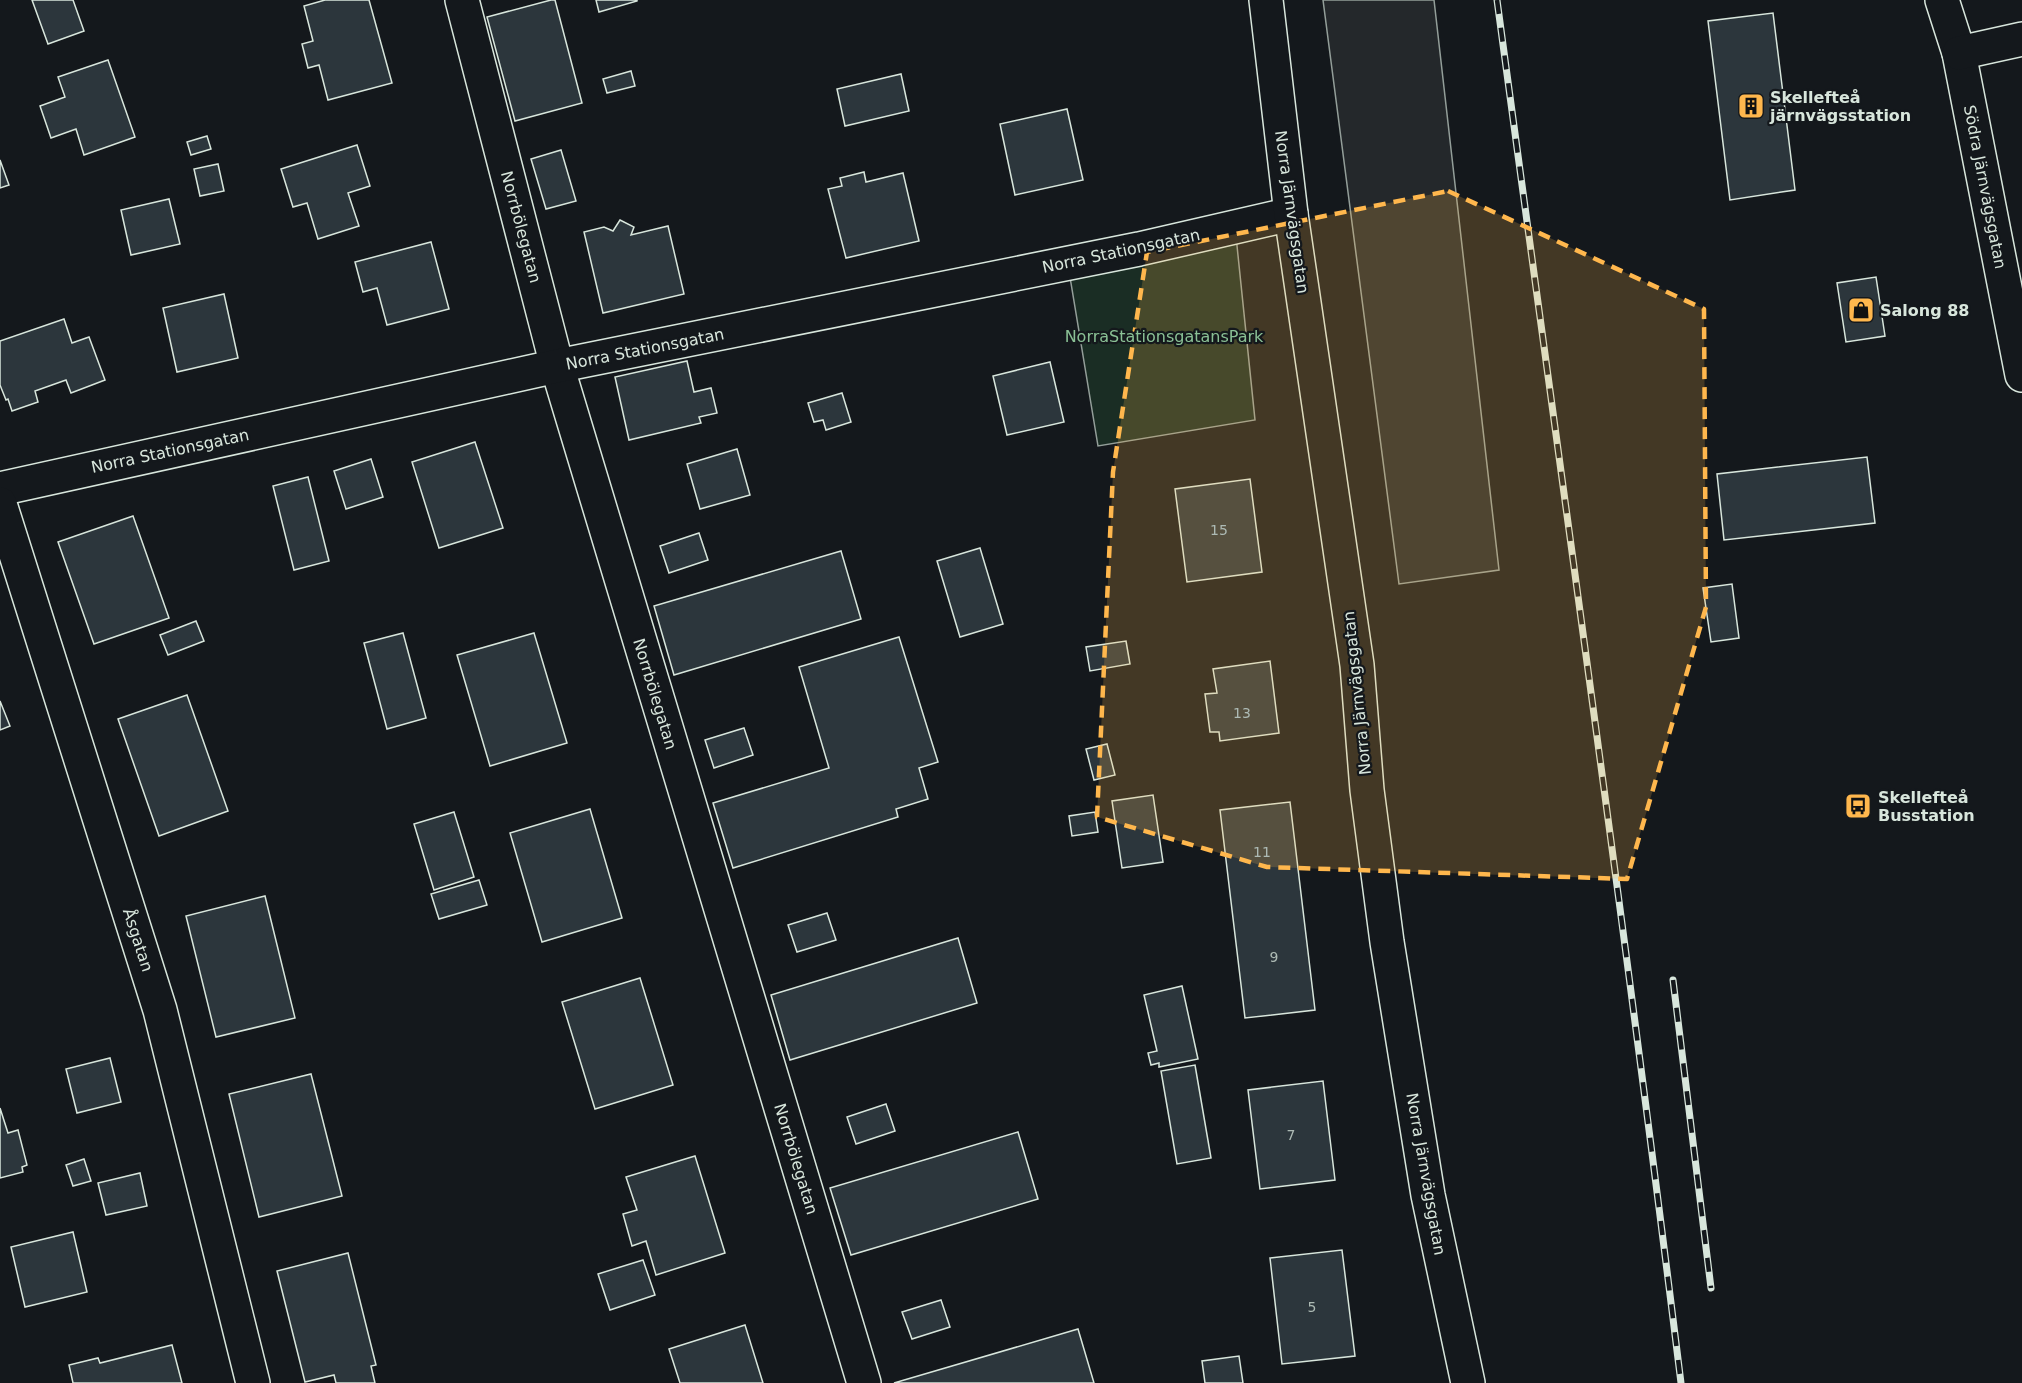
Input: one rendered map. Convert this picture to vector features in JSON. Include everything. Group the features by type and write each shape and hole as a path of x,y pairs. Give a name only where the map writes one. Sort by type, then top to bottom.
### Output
{"street":[{"name":"Norrbölegatan","path":"462,0 557,366 864,1383"},
{"name":"Norra Järnvägsgatan","path":"1266,0 1291,214 1357,665 1367,790 1387,942 1428,1196 1468,1383"},
{"name":"Södra Järnvägsgatan","path":"1942,0 1959,54 2022,375"},
{"path":"1959,54 2022,39"},
{"name":"Norra Stationsgatan","path":"0,489 557,366 1139,249 1291,214"},
{"name":"Åsgatan","path":"0,504 160,1010 253,1383"}],"highlighted area":[{"path":"1448,191 1704,309 1706,607 1627,879 1267,867 1097,817 1113,472 1147,252"}],"green space":[{"name":"NorraStationsgatansPark","path":"1236,236 1255,420 1098,446 1069,271"}],"shaded area":[{"path":"1323,0 1434,0 1499,570 1399,584"}],"building":[{"path":"32,0 73,0 84,31 48,44"},
{"path":"325,0 369,0 392,83 328,100 319,65 308,68 302,44 313,41 304,6"},
{"path":"555,0 582,103 515,121 487,17"},
{"path":"596,0 637,0 637,1 599,12"},
{"name":"Skellefteå järnvägsstation","path":"1773,13 1795,190 1730,200 1708,21"},
{"path":"108,60 135,137 84,155 76,129 51,138 40,106 65,97 58,77"},
{"path":"631,71 635,86 607,93 603,79"},
{"path":"901,74 909,111 845,126 837,89"},
{"path":"1067,109 1083,180 1015,195 1000,124"},
{"path":"207,136 211,149 191,155 187,142"},
{"path":"357,145 370,186 348,193 359,226 318,239 307,203 293,207 281,169"},
{"path":"561,150 576,201 546,209 531,159"},
{"path":"0,160 9,185 0,188"},
{"path":"218,164 224,191 200,196 194,169"},
{"path":"864,172 866,182 903,173 919,241 846,258 828,189 842,186 840,178"},
{"path":"169,199 180,244 131,255 121,210"},
{"path":"620,220 634,227 631,235 668,226 684,294 603,313 584,232 604,227 613,231"},
{"path":"431,242 449,309 387,325 377,288 363,292 355,262"},
{"name":"Salong 88","path":"1876,277 1885,336 1846,342 1837,283"},
{"path":"224,294 238,358 177,372 163,308"},
{"path":"64,319 72,343 89,337 105,380 71,393 66,380 35,391 38,402 12,411 0,385 0,341"},
{"path":"687,361 694,392 711,388 717,413 699,417 701,423 629,440 615,377"},
{"path":"1050,362 1064,422 1007,435 993,376"},
{"path":"842,393 851,422 826,430 823,420 814,422 808,403"},
{"path":"475,442 503,528 439,548 412,462"},
{"path":"737,449 750,495 700,509 687,464"},
{"path":"1867,457 1875,523 1724,540 1717,474"},
{"path":"371,459 383,497 346,509 334,471"},
{"path":"308,477 329,561 294,570 273,486"},
{"path":"1250,479 1262,572 1187,582 1175,489"},
{"path":"133,516 169,618 94,644 58,542"},
{"path":"699,533 708,560 669,573 660,546"},
{"path":"980,548 1003,624 960,637 937,561"},
{"path":"841,551 861,619 674,675 654,606"},
{"path":"1732,584 1739,638 1711,642 1703,588"},
{"path":"196,621 204,641 168,655 160,635"},
{"path":"403,633 426,718 387,729 364,643"},
{"path":"534,633 567,743 490,766 457,655"},
{"path":"899,637 938,762 919,768 928,799 896,809 898,817 733,868 713,803 829,768 799,667"},
{"path":"1126,641 1130,664 1090,671 1086,647"},
{"path":"1270,661 1279,733 1220,741 1219,732 1210,732 1205,694 1217,693 1213,669"},
{"path":"187,695 228,811 159,836 118,719"},
{"path":"0,701 10,726 0,730"},
{"path":"744,728 753,755 714,768 705,740"},
{"path":"1107,744 1115,775 1094,780 1086,749"},
{"path":"1153,795 1163,862 1122,868 1112,801"},
{"path":"1290,802 1315,1010 1245,1018 1220,810"},
{"path":"590,809 622,918 542,942 510,833"},
{"path":"454,812 474,877 434,890 414,824"},
{"path":"1095,812 1098,832 1072,836 1069,816"},
{"path":"479,880 487,905 439,919 431,894"},
{"path":"265,896 295,1018 216,1037 186,916"},
{"path":"827,913 836,940 797,952 788,925"},
{"path":"958,938 977,1003 790,1060 771,995"},
{"path":"640,978 673,1085 595,1109 562,1002"},
{"path":"1182,986 1198,1059 1159,1067 1159,1063 1151,1065 1148,1053 1157,1051 1144,995"},
{"path":"110,1058 121,1102 77,1113 66,1069"},
{"path":"1195,1065 1211,1158 1177,1164 1161,1071"},
{"path":"311,1074 342,1196 259,1217 229,1094"},
{"path":"1323,1081 1335,1180 1260,1189 1248,1090"},
{"path":"886,1104 895,1131 856,1144 847,1117"},
{"path":"0,1108 8,1133 18,1130 27,1165 22,1167 23,1172 0,1178"},
{"path":"1018,1132 1038,1199 851,1255 830,1188"},
{"path":"695,1156 725,1253 656,1275 646,1241 632,1246 623,1214 637,1210 626,1177"},
{"path":"84,1159 91,1181 73,1186 66,1165"},
{"path":"140,1173 147,1206 106,1215 98,1183"},
{"path":"73,1232 87,1292 25,1307 11,1247"},
{"path":"1342,1250 1355,1356 1282,1364 1270,1258"},
{"path":"348,1253 376,1365 371,1366 375,1383 336,1383 334,1375 305,1382 277,1271"},
{"path":"643,1260 655,1295 610,1310 598,1274"},
{"path":"941,1300 950,1327 912,1339 902,1312"},
{"path":"745,1325 763,1383 680,1383 669,1349"},
{"path":"1078,1329 1094,1383 894,1383"},
{"path":"172,1345 182,1383 73,1383 69,1365 98,1358 100,1363"},
{"path":"1239,1356 1243,1383 1205,1383 1202,1361"}],"railway":[{"path":"1497,0 1614,864 1681,1383"},
{"path":"1673,980 1711,1288"}],"place":[{"name":"Skellefteå järnvägsstation","path":"1751,106"},
{"name":"Salong 88","path":"1861,310"},
{"name":"Skellefteå Busstation","path":"1858,806"}]}
